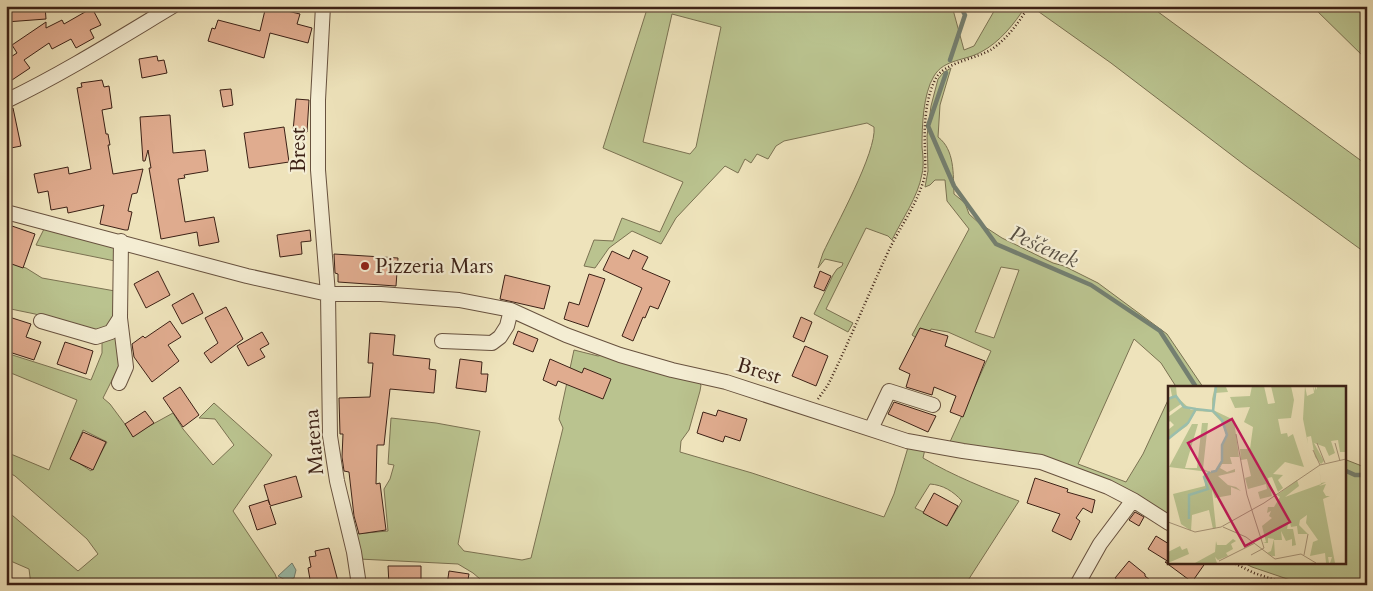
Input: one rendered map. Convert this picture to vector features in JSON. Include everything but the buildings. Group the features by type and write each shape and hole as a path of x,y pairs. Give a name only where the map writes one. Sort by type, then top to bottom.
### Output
{"street":[{"path":"6,101 78,63 173,6"},
{"name":"Brest","path":"323,6 318,100 318,170 328,294"},
{"name":"Brest","path":"6,212 247,276 328,294 381,294 459,300 511,310 566,335 620,355 672,370 726,382 808,407 907,441 963,452 1041,462 1108,487 1133,500 1168,523"},
{"path":"119,383 126,367 120,318 121,241"},
{"name":"Matena","path":"328,294 330,436 337,481 354,552 358,585"},
{"path":"442,341 492,343 500,337 507,326 511,310"},
{"path":"41,321 96,337 111,332 120,318"},
{"path":"871,429 889,391 933,405"},
{"path":"1077,585 1100,544 1133,500"}],"path":[{"path":"808,407 820,398 828,385 890,249 920,190 925,176 924,130 926,116 937,76 954,64 991,50 1016,25 1029,6"},
{"path":"1236,564 1254,573 1290,585"}],"green space":[{"path":"648,6 788,6 800,9 801,6 952,6 964,50 974,46 997,6 1026,6 1011,26 988,48 975,55 943,66 938,70 930,83 925,101 922,130 923,171 913,199 892,240 888,236 866,228 826,309 853,323 848,332 814,314 833,275 843,263 825,259 818,268 823,253 869,154 874,127 867,123 784,141 776,146 768,159 757,154 751,163 745,159 738,173 725,166 676,218 661,244 632,231 609,248 595,268 584,266 594,240 613,241 622,218 660,232 683,182 603,148","holes":["672,14 721,27 696,147 690,154 643,142"]},
{"path":"1150,6 1367,165 1367,254 1246,166 1111,63 1032,7"},
{"path":"1312,6 1367,6 1367,60"},
{"path":"951,68 940,105 938,137 944,142 950,155 954,194 965,203 969,214 1002,238 1098,283 1167,334 1202,386 1174,386 1161,363 1134,339 1078,464 1126,482 1143,454 1168,400 1168,515 1119,487 949,444 991,351 948,332 931,329 925,347 912,335 969,229 947,201 945,180 935,180 925,187 928,171 927,136 931,106 938,79","holes":["1001,267 1019,270 994,338 975,332"]},
{"path":"44,229 114,247 115,261 36,245"},
{"path":"6,262 26,268 42,278 115,291 113,321 97,333 35,314 6,308"},
{"path":"116,330 120,364 103,398 110,404 133,435 173,413 183,429 213,465 234,445 215,419 199,418 214,403 272,455 233,511 275,574 279,585 31,585 29,569 6,559 6,510 78,571 98,554 87,539 15,476 6,471 6,452 49,470 77,400 6,371 6,353 91,380 102,353 102,341","holes":["83,430 107,442 91,471 71,458"]},
{"path":"574,350 598,356 607,354 697,381 701,385 689,430 681,441 680,452 752,473 884,517 894,494 909,444 925,449 923,458 946,471 1019,501 965,585 487,585 473,573 458,564 359,559 355,534 388,531 384,489 390,479 394,465 388,464 391,418 436,423 480,431 458,544 464,551 522,560 531,558 563,428 559,419","holes":["930,484 948,489 962,501 948,524 915,508"]},
{"path":"1346,460 1367,468 1367,585 1305,585 1246,564 1346,564"}],"shaded area":[{"path":"292,563 296,570 294,578 287,581 278,576"}],"waterway":[{"name":"Peščenek","path":"950,60 965,15 960,6"},
{"name":"Peščenek","path":"946,73 928,126 954,186 996,244 1091,285 1160,331 1195,386"},
{"name":"Peščenek","path":"1346,471 1355,475 1367,475"}],"place":[{"name":"Pizzeria Mars","path":"365,266"}]}
